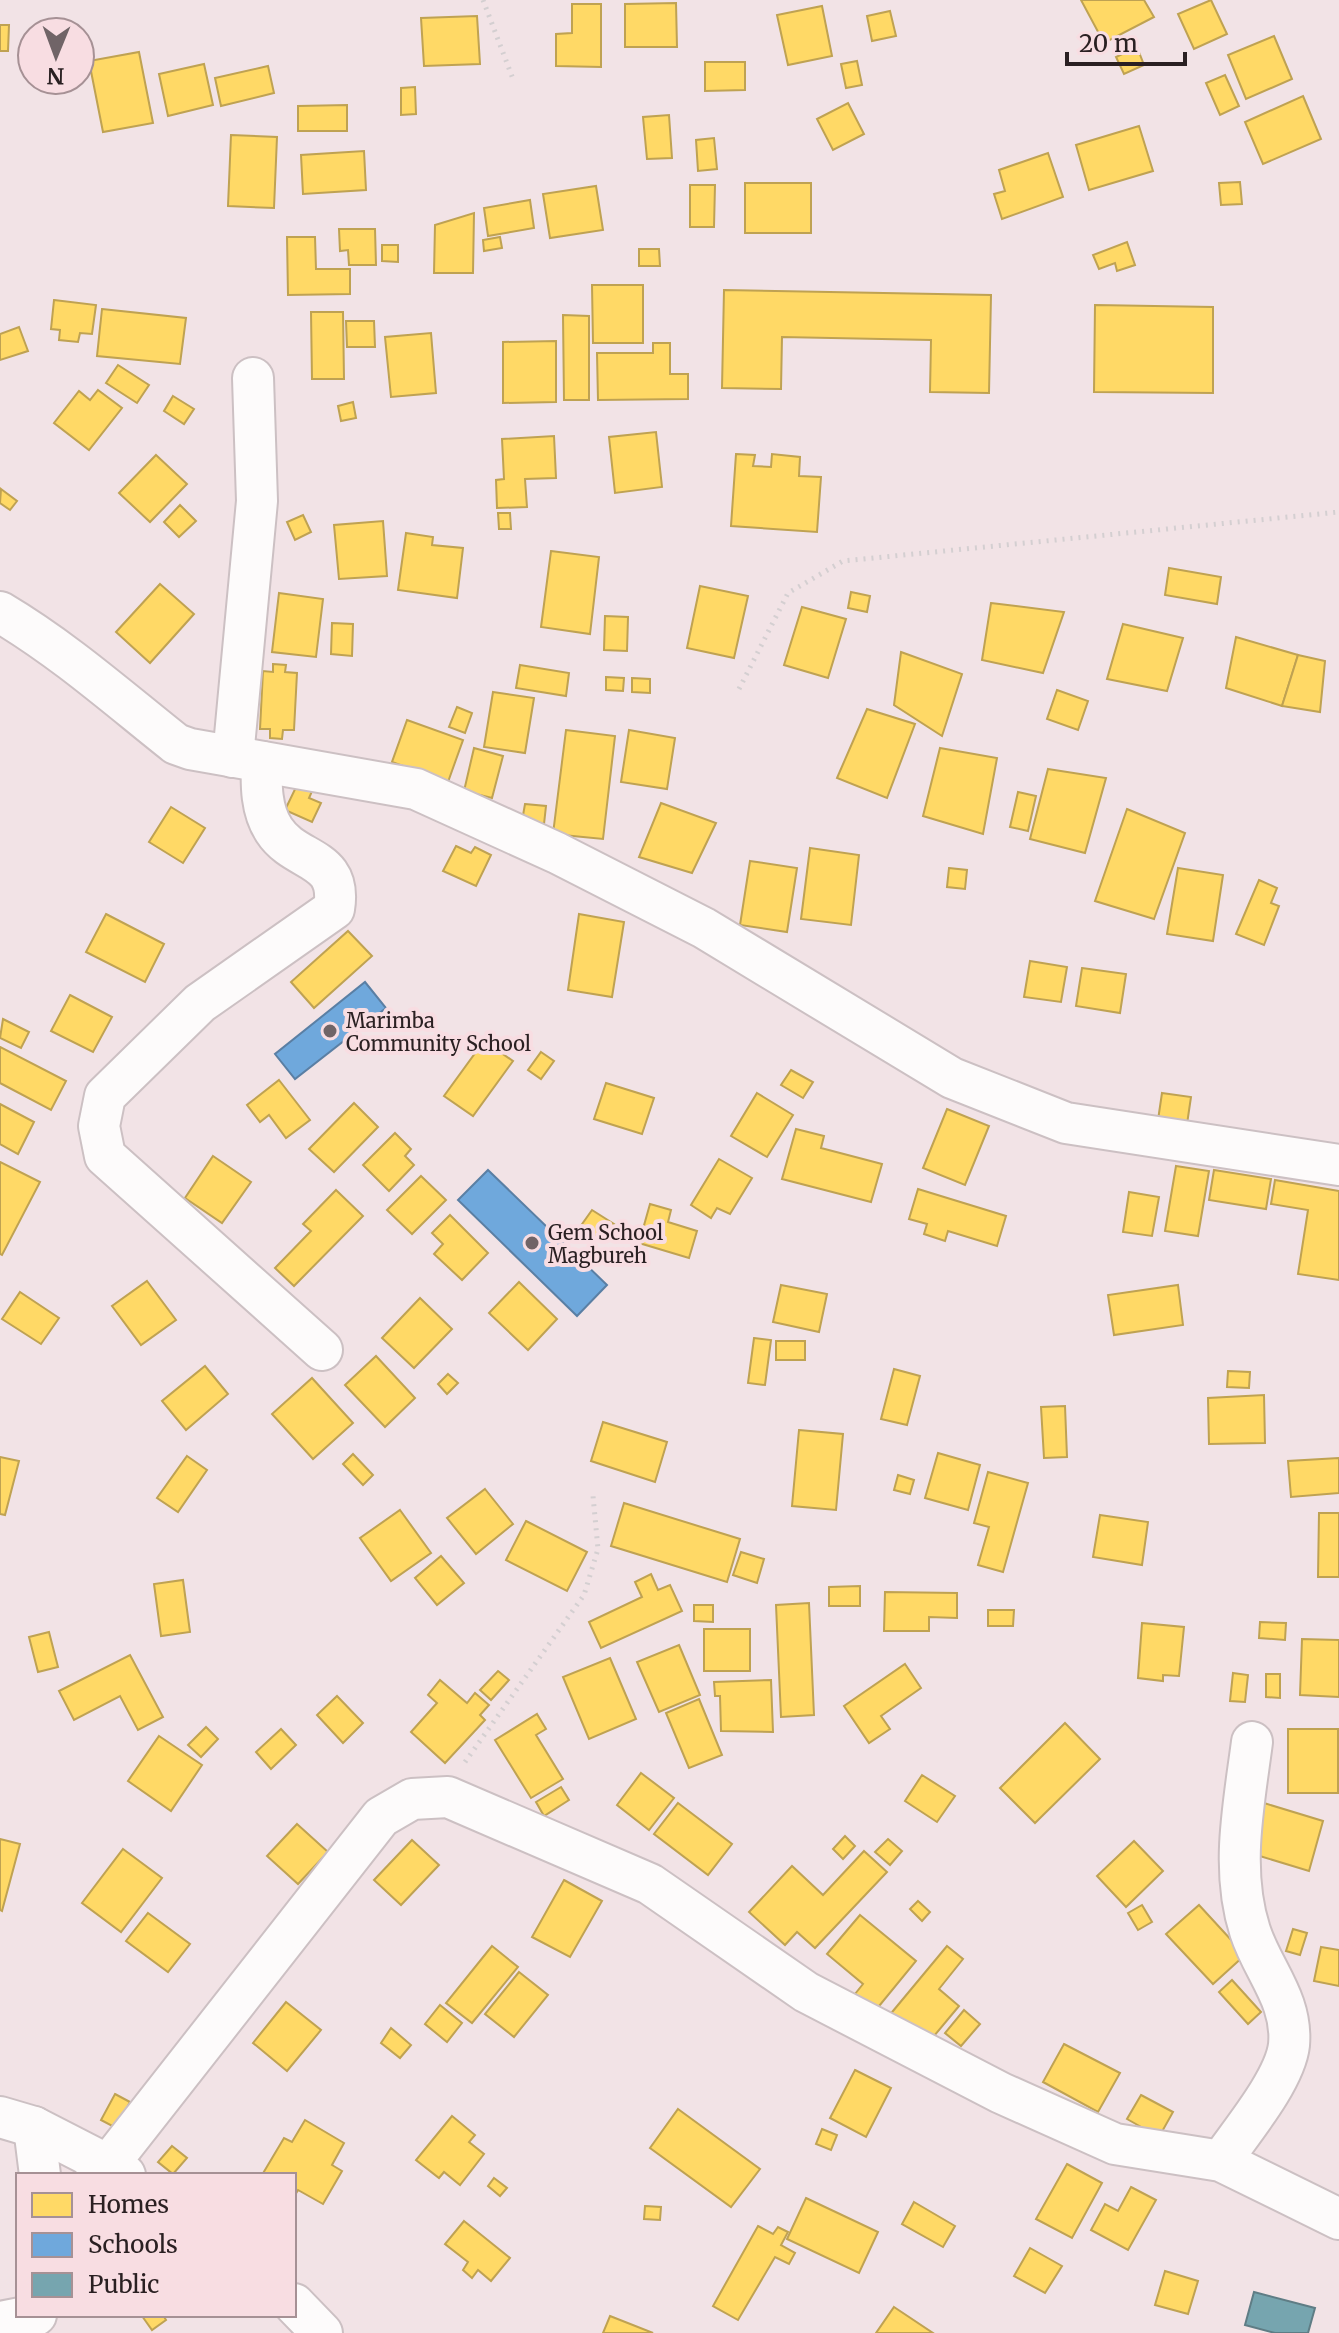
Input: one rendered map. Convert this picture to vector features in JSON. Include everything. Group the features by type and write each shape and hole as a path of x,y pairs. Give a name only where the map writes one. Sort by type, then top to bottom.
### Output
{"street":[{"path":"253,378 257,501 248,760 274,831 333,877 337,891 334,909 200,1003 105,1096 99,1126 105,1156 322,1350"},
{"path":"0,612 43,638 102,682 176,744 248,760 416,789 430,795 557,853 704,928 952,1078 1008,1102 1066,1123 1339,1165"},
{"path":"1221,2161 1270,2090 1289,2049 1289,2018 1250,1930 1238,1852 1252,1742"},
{"path":"17,2122 110,2172 381,1817 412,1799 448,1797 650,1884 806,1992 1001,2093 1115,2144 1221,2161 1339,2219"},
{"path":"17,2122 39,2173"},
{"path":"296,2306 322,2333"},
{"path":"0,2322 26,2317"}],"path":[{"path":"483,0 513,79"},
{"path":"739,689 788,593 843,561 1339,512"},
{"path":"448,1797 464,1764 584,1595 598,1549 593,1496"}],"building: Homes":[{"path":"1081,0 1144,0 1154,17 1104,43"},
{"path":"1211,0 1227,34 1194,49 1178,14"},
{"path":"676,3 677,47 625,47 625,4"},
{"path":"572,4 601,4 601,67 556,66 556,34 572,33"},
{"path":"822,6 832,56 788,65 777,15"},
{"path":"890,11 896,36 872,41 867,16"},
{"path":"477,16 480,64 424,66 421,18"},
{"path":"0,25 9,25 8,51 0,51"},
{"path":"1274,36 1292,79 1246,99 1228,55"},
{"path":"1137,47 1144,65 1124,74 1116,57"},
{"path":"139,52 153,123 103,132 96,96 96,60"},
{"path":"857,61 862,85 846,88 841,64"},
{"path":"705,62 745,62 745,90 705,91"},
{"path":"204,64 213,105 168,116 159,74"},
{"path":"268,66 274,93 221,106 215,78"},
{"path":"1225,75 1239,106 1220,115 1206,83"},
{"path":"415,87 416,114 401,115 401,88"},
{"path":"1303,96 1321,139 1263,164 1245,122"},
{"path":"848,103 864,134 833,150 817,119"},
{"path":"347,105 347,131 298,131 298,106"},
{"path":"669,115 672,158 647,159 643,117"},
{"path":"1139,126 1153,171 1089,190 1076,145"},
{"path":"231,135 277,137 274,208 228,206"},
{"path":"714,138 717,169 698,171 696,140"},
{"path":"364,151 366,190 303,194 301,155"},
{"path":"1048,153 1063,197 1002,219 994,194 1005,191 999,170"},
{"path":"1240,182 1242,204 1221,205 1219,183"},
{"path":"745,183 811,183 811,233 745,233"},
{"path":"690,185 715,185 714,227 690,227"},
{"path":"596,186 603,230 550,238 543,194"},
{"path":"530,200 534,228 488,236 484,208"},
{"path":"474,213 473,273 434,273 435,225"},
{"path":"339,229 375,229 376,265 349,265 348,250 340,251"},
{"path":"287,237 315,237 316,269 350,269 350,294 288,295"},
{"path":"500,237 502,248 484,251 483,240"},
{"path":"1127,242 1135,265 1117,271 1115,263 1099,269 1093,255"},
{"path":"382,245 398,245 398,262 382,261"},
{"path":"639,249 659,249 660,266 639,266"},
{"path":"592,285 643,285 643,343 593,343"},
{"path":"724,290 991,295 989,393 930,392 931,340 782,337 781,389 722,388"},
{"path":"54,300 96,305 92,334 80,333 78,342 59,340 60,330 51,329"},
{"path":"1095,305 1213,307 1213,393 1094,392"},
{"path":"102,309 186,318 180,364 97,356"},
{"path":"311,312 343,312 344,379 312,379"},
{"path":"563,315 589,316 589,400 564,400"},
{"path":"346,321 374,321 375,347 347,347"},
{"path":"19,327 28,351 0,360 0,334"},
{"path":"431,333 436,393 391,397 385,337"},
{"path":"556,341 556,402 503,403 503,342"},
{"path":"653,343 670,343 670,374 688,374 688,399 598,400 597,353 653,353"},
{"path":"118,365 149,385 137,403 106,383"},
{"path":"98,390 122,408 89,450 54,423 79,391 90,400"},
{"path":"173,396 194,409 184,424 164,411"},
{"path":"353,402 356,418 341,421 338,406"},
{"path":"656,432 662,487 615,493 609,437"},
{"path":"554,436 556,478 525,479 527,507 497,508 496,480 504,479 502,439"},
{"path":"736,454 755,455 753,466 771,467 772,454 800,457 799,476 821,477 817,532 731,526"},
{"path":"156,455 187,484 150,522 119,493"},
{"path":"1,489 17,501 10,510 0,503"},
{"path":"180,505 196,521 179,537 164,522"},
{"path":"498,513 510,513 511,529 499,529"},
{"path":"303,515 311,532 295,540 287,522"},
{"path":"383,521 387,576 339,579 334,525"},
{"path":"406,533 433,537 432,545 463,548 457,598 398,590"},
{"path":"551,551 599,557 590,634 541,627"},
{"path":"1169,568 1221,577 1217,604 1165,595"},
{"path":"160,584 194,614 150,663 116,632"},
{"path":"700,586 748,596 734,658 687,648"},
{"path":"851,592 870,596 867,612 848,608"},
{"path":"279,593 323,599 316,657 272,652"},
{"path":"991,603 1064,612 1043,673 982,660"},
{"path":"802,607 846,619 828,678 784,665"},
{"path":"605,616 628,617 627,651 604,650"},
{"path":"332,623 353,624 352,656 331,654"},
{"path":"1123,624 1183,638 1167,691 1107,679"},
{"path":"1236,637 1298,655 1282,706 1226,688"},
{"path":"901,652 962,674 942,736 894,705"},
{"path":"1298,655 1325,661 1320,712 1282,706"},
{"path":"273,664 286,665 285,672 297,673 294,730 283,730 282,739 270,738 270,729 260,729 263,671 273,672"},
{"path":"520,665 569,673 566,696 516,688"},
{"path":"606,677 624,678 623,691 606,690"},
{"path":"632,678 650,679 650,693 632,692"},
{"path":"1057,690 1088,701 1078,730 1047,719"},
{"path":"493,692 534,698 525,753 484,747"},
{"path":"457,707 472,713 465,733 449,727"},
{"path":"867,709 915,724 887,798 837,778"},
{"path":"407,720 463,740 448,782 392,762"},
{"path":"566,730 615,736 603,839 553,834"},
{"path":"629,730 675,738 667,789 621,782"},
{"path":"474,748 503,756 492,798 464,791"},
{"path":"940,748 997,758 983,834 923,816"},
{"path":"1048,769 1106,778 1085,853 1030,839"},
{"path":"298,783 313,789 309,798 321,803 312,822 285,810"},
{"path":"1018,792 1036,796 1028,831 1010,827"},
{"path":"661,803 716,823 692,873 639,857"},
{"path":"525,804 546,806 544,824 522,821"},
{"path":"171,807 205,828 183,863 149,842"},
{"path":"1127,809 1185,833 1154,919 1095,901"},
{"path":"456,846 471,853 475,847 491,855 476,886 443,871"},
{"path":"810,848 859,855 851,925 801,919"},
{"path":"750,861 797,868 787,932 740,925"},
{"path":"949,868 967,870 965,889 947,887"},
{"path":"1178,868 1223,875 1213,941 1167,934"},
{"path":"1259,880 1277,888 1271,903 1279,906 1264,945 1236,934"},
{"path":"106,914 164,944 145,982 86,952"},
{"path":"579,914 624,922 612,997 568,990"},
{"path":"348,931 372,956 314,1008 291,982"},
{"path":"1030,961 1067,967 1061,1002 1024,997"},
{"path":"1082,968 1126,974 1120,1013 1076,1006"},
{"path":"70,995 112,1017 93,1052 51,1031"},
{"path":"3,1019 29,1032 21,1048 0,1038"},
{"path":"484,1041 513,1061 473,1116 444,1096"},
{"path":"0,1047 66,1081 51,1110 0,1083"},
{"path":"541,1052 554,1061 541,1079 528,1070"},
{"path":"791,1070 813,1082 803,1098 781,1085"},
{"path":"279,1080 310,1120 286,1138 269,1115 260,1122 247,1105"},
{"path":"606,1083 654,1098 642,1134 594,1119"},
{"path":"757,1093 793,1115 767,1157 731,1136"},
{"path":"1162,1093 1191,1097 1187,1124 1158,1120"},
{"path":"354,1103 378,1127 334,1172 309,1149"},
{"path":"0,1104 34,1122 18,1154 0,1144"},
{"path":"947,1109 989,1126 965,1185 923,1168"},
{"path":"796,1129 824,1136 821,1148 882,1164 871,1202 782,1179"},
{"path":"395,1133 411,1149 405,1156 414,1165 389,1191 363,1165"},
{"path":"213,1156 251,1182 222,1223 185,1198"},
{"path":"719,1159 752,1178 730,1214 717,1208 711,1218 691,1205"},
{"path":"0,1162 40,1182 2,1255 0,1254"},
{"path":"1176,1166 1209,1171 1198,1236 1165,1231"},
{"path":"1214,1170 1271,1179 1266,1209 1209,1200"},
{"path":"421,1176 446,1200 412,1234 387,1210"},
{"path":"1275,1180 1339,1191 1339,1280 1298,1274 1308,1210 1271,1204"},
{"path":"918,1189 1006,1216 997,1246 948,1231 945,1241 924,1234 927,1224 909,1219"},
{"path":"336,1190 363,1216 294,1286 275,1268 311,1231 303,1224"},
{"path":"1129,1192 1159,1197 1152,1236 1123,1232"},
{"path":"650,1204 671,1210 668,1222 697,1231 689,1258 639,1243"},
{"path":"592,1210 614,1224 602,1241 580,1227"},
{"path":"450,1215 488,1253 462,1280 434,1254 443,1244 432,1233"},
{"path":"147,1281 176,1320 141,1345 112,1306"},
{"path":"519,1282 557,1319 528,1350 489,1313"},
{"path":"781,1285 827,1294 819,1332 773,1322"},
{"path":"1178,1285 1183,1325 1114,1335 1108,1295"},
{"path":"20,1292 59,1318 41,1344 2,1319"},
{"path":"420,1298 452,1329 414,1368 382,1338"},
{"path":"754,1338 771,1340 765,1385 748,1383"},
{"path":"776,1341 805,1341 805,1360 776,1360"},
{"path":"376,1356 415,1398 385,1427 345,1385"},
{"path":"205,1366 228,1394 186,1430 162,1401"},
{"path":"894,1369 920,1376 907,1425 881,1419"},
{"path":"1228,1371 1250,1372 1249,1388 1227,1387"},
{"path":"448,1374 458,1383 447,1394 438,1384"},
{"path":"312,1378 353,1423 313,1459 272,1414"},
{"path":"1264,1395 1265,1443 1209,1444 1208,1398"},
{"path":"1065,1406 1067,1457 1044,1458 1041,1407"},
{"path":"603,1422 667,1442 655,1482 591,1461"},
{"path":"799,1430 843,1434 836,1510 792,1506"},
{"path":"938,1453 980,1465 968,1510 925,1498"},
{"path":"353,1454 373,1475 363,1485 343,1464"},
{"path":"187,1456 207,1470 178,1512 157,1498"},
{"path":"0,1457 19,1461 5,1515 0,1514"},
{"path":"1339,1458 1339,1493 1291,1497 1288,1461"},
{"path":"988,1472 1028,1483 1003,1572 978,1565 989,1527 974,1523"},
{"path":"898,1475 914,1480 910,1494 894,1490"},
{"path":"485,1489 513,1524 476,1554 447,1518"},
{"path":"624,1503 740,1539 727,1582 611,1546"},
{"path":"400,1510 431,1553 391,1581 360,1538"},
{"path":"1319,1513 1339,1513 1339,1577 1318,1577"},
{"path":"1100,1515 1148,1522 1142,1565 1093,1557"},
{"path":"526,1521 587,1552 567,1591 506,1560"},
{"path":"741,1552 764,1559 757,1583 733,1575"},
{"path":"441,1556 464,1583 437,1605 415,1578"},
{"path":"651,1574 658,1590 670,1585 682,1611 601,1648 589,1622 642,1597 635,1582"},
{"path":"183,1580 190,1632 161,1636 154,1584"},
{"path":"860,1586 860,1606 829,1606 829,1587"},
{"path":"885,1592 957,1593 957,1618 929,1617 929,1631 884,1631"},
{"path":"809,1603 814,1715 781,1717 776,1605"},
{"path":"694,1605 713,1605 713,1622 694,1621"},
{"path":"988,1610 1014,1610 1013,1626 988,1626"},
{"path":"1260,1622 1286,1623 1285,1640 1259,1638"},
{"path":"1142,1623 1184,1627 1179,1676 1163,1675 1163,1681 1138,1678"},
{"path":"704,1629 750,1629 750,1671 704,1671"},
{"path":"49,1632 58,1667 38,1672 29,1637"},
{"path":"1302,1639 1339,1640 1339,1697 1300,1695"},
{"path":"679,1645 700,1695 659,1712 637,1662"},
{"path":"130,1655 163,1717 138,1730 120,1696 74,1720 59,1691"},
{"path":"610,1658 636,1719 589,1739 563,1677"},
{"path":"905,1664 921,1688 881,1716 890,1729 869,1743 844,1706"},
{"path":"498,1671 509,1680 491,1700 480,1690"},
{"path":"1233,1673 1248,1675 1245,1702 1230,1701"},
{"path":"1266,1674 1280,1674 1280,1698 1266,1697"},
{"path":"440,1680 467,1703 475,1693 489,1705 480,1715 485,1720 445,1763 411,1732 437,1703 428,1695"},
{"path":"771,1680 773,1732 721,1731 720,1696 715,1696 714,1682"},
{"path":"337,1696 363,1723 343,1743 317,1715"},
{"path":"699,1699 722,1755 689,1768 666,1713"},
{"path":"537,1714 546,1729 536,1735 563,1779 531,1798 495,1740"},
{"path":"1065,1723 1100,1759 1035,1823 1000,1788"},
{"path":"206,1727 218,1739 201,1757 188,1745"},
{"path":"281,1729 296,1745 271,1769 256,1752"},
{"path":"1288,1729 1338,1729 1338,1793 1288,1793"},
{"path":"159,1736 202,1765 171,1811 128,1781"},
{"path":"641,1773 674,1798 649,1830 617,1805"},
{"path":"922,1775 955,1796 937,1822 905,1801"},
{"path":"561,1787 569,1800 544,1816 536,1802"},
{"path":"678,1803 732,1844 708,1875 654,1834"},
{"path":"1264,1803 1323,1821 1309,1871 1250,1853"},
{"path":"297,1824 328,1852 298,1884 267,1856"},
{"path":"845,1836 855,1846 843,1859 833,1849"},
{"path":"0,1839 20,1844 2,1911 0,1910"},
{"path":"888,1839 902,1851 890,1865 875,1852"},
{"path":"412,1840 439,1865 401,1905 374,1880"},
{"path":"1134,1841 1163,1871 1126,1907 1097,1876"},
{"path":"123,1849 162,1878 121,1932 82,1903"},
{"path":"864,1851 887,1872 815,1948 797,1932 785,1945 749,1912 792,1866 823,1895"},
{"path":"564,1880 602,1901 570,1957 532,1937"},
{"path":"918,1901 930,1912 922,1921 910,1909"},
{"path":"1142,1905 1152,1922 1138,1930 1128,1913"},
{"path":"1199,1905 1245,1955 1213,1984 1166,1934"},
{"path":"148,1913 190,1944 168,1972 126,1941"},
{"path":"860,1915 916,1961 875,2011 855,1994 863,1984 827,1954"},
{"path":"1293,1929 1307,1933 1300,1955 1286,1951"},
{"path":"492,1946 518,1967 472,2023 446,2003"},
{"path":"947,1946 963,1959 939,1989 959,2006 924,2048 888,2017"},
{"path":"1321,1947 1339,1950 1339,1986 1314,1981"},
{"path":"519,1972 548,1995 514,2037 485,2014"},
{"path":"1232,1980 1261,2012 1248,2024 1219,1992"},
{"path":"286,2002 321,2030 287,2071 253,2043"},
{"path":"440,2005 462,2023 447,2042 425,2024"},
{"path":"964,2010 980,2024 961,2046 945,2033"},
{"path":"391,2028 411,2045 400,2058 381,2043"},
{"path":"1064,2044 1120,2073 1098,2112 1043,2082"},
{"path":"855,2070 891,2088 866,2137 830,2118"},
{"path":"115,2094 130,2102 116,2128 101,2120"},
{"path":"1141,2095 1173,2112 1159,2137 1127,2119"},
{"path":"678,2109 760,2169 731,2207 650,2148"},
{"path":"452,2116 475,2135 469,2142 484,2154 460,2185 444,2172 439,2178 416,2160"},
{"path":"305,2120 344,2143 332,2165 342,2171 323,2204 298,2190 296,2194 296,2173 263,2173 284,2138 292,2142"},
{"path":"822,2129 837,2135 831,2150 816,2144"},
{"path":"172,2146 187,2158 174,2173 158,2162"},
{"path":"1067,2164 1102,2183 1072,2238 1036,2219"},
{"path":"494,2178 507,2188 500,2196 488,2186"},
{"path":"1131,2187 1156,2200 1128,2250 1091,2230 1105,2204 1118,2211"},
{"path":"806,2198 878,2232 859,2273 787,2239"},
{"path":"914,2202 955,2226 943,2247 902,2224"},
{"path":"645,2206 661,2207 660,2220 644,2219"},
{"path":"464,2221 510,2258 491,2281 478,2270 472,2278 463,2270 468,2262 445,2244"},
{"path":"758,2226 773,2234 778,2227 788,2232 781,2245 795,2253 789,2264 775,2257 738,2320 713,2306"},
{"path":"1030,2248 1062,2266 1045,2293 1014,2276"},
{"path":"1165,2271 1198,2281 1188,2314 1155,2305"},
{"path":"894,2307 933,2333 876,2333"},
{"path":"610,2316 653,2333 603,2333"},
{"path":"143,2317 164,2317 166,2320 152,2330"}],"building: Schools":[{"name":"Marimba Community School","path":"365,982 386,1008 295,1079 275,1054"},
{"name":"Gem School Magbureh","path":"488,1170 607,1285 577,1316 458,1200"}],"building: Public":[{"path":"1254,2292 1315,2308 1308,2333 1275,2333 1245,2325"}],"place":[{"name":"Marimba Community School","path":"330,1031"},
{"name":"Gem School Magbureh","path":"532,1243"}]}
